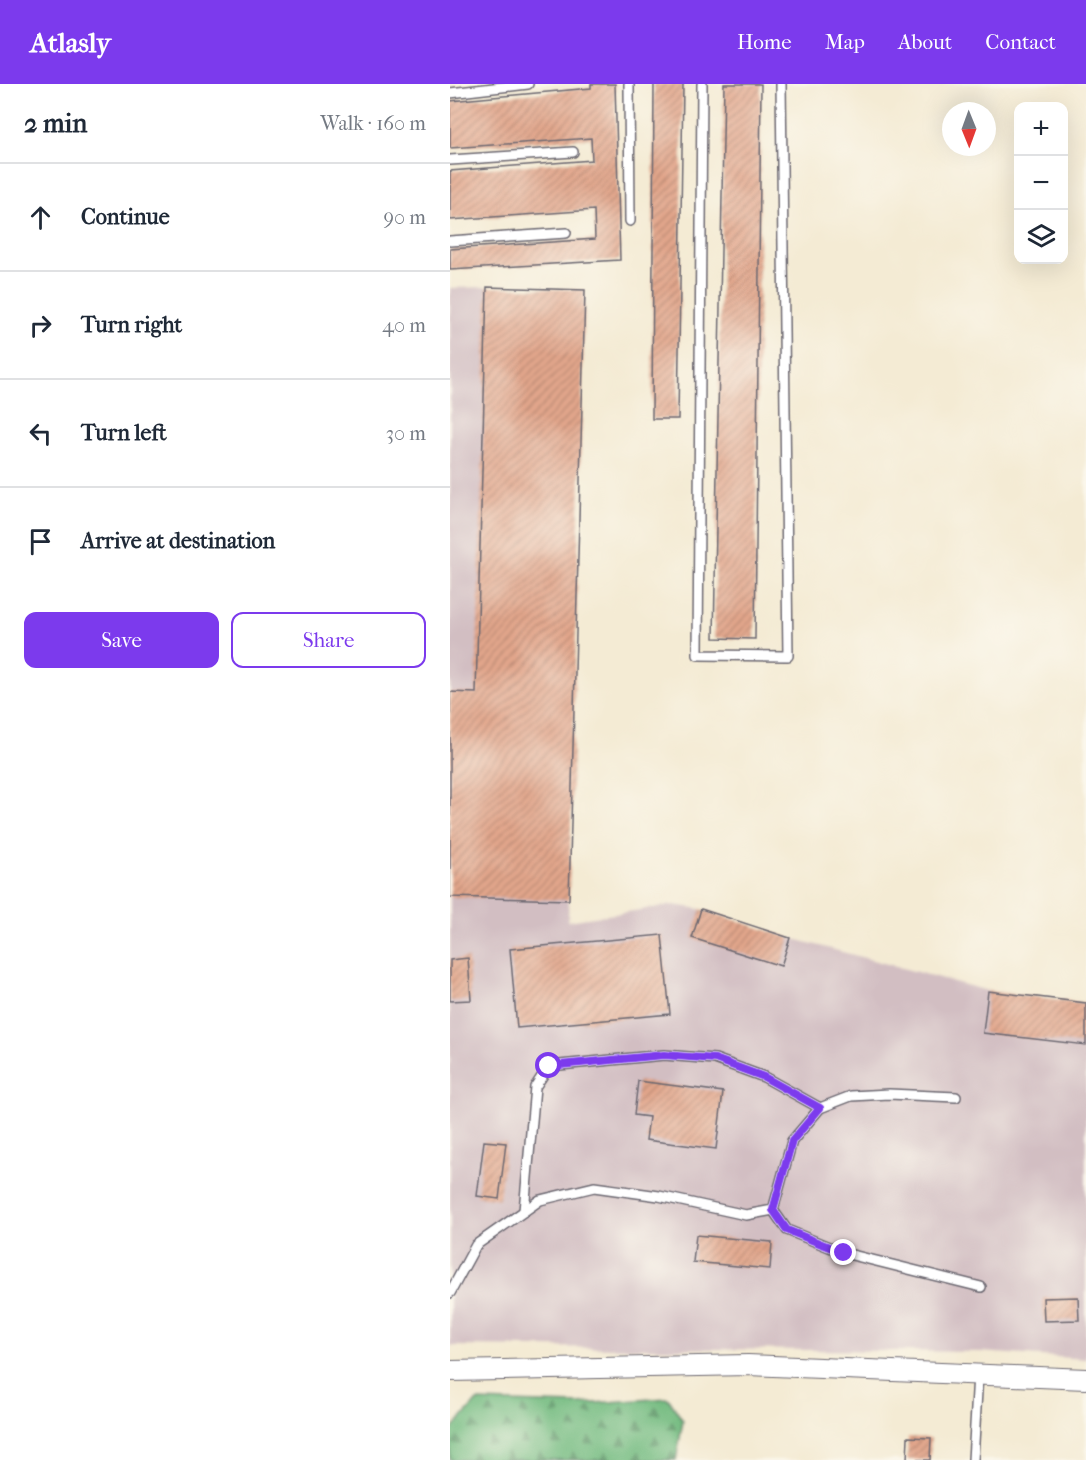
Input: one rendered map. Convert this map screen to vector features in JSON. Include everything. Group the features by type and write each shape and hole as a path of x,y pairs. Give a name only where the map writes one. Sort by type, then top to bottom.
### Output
{"street":[{"path":"450,1371 748,1365 1086,1379"}],"lane":[{"path":"450,93 528,84"},
{"path":"629,84 630,221"},
{"path":"702,84 698,655 788,657 781,84"},
{"path":"450,160 573,152"},
{"path":"450,241 566,233"},
{"path":"524,1211 535,1087 549,1066 664,1055 715,1059 764,1077 820,1108"},
{"path":"773,1210 792,1141 820,1108 851,1096 889,1094 956,1097"},
{"path":"450,1293 476,1245 540,1200 594,1187 659,1196 746,1215 773,1210"},
{"path":"773,1210 787,1230 844,1253 981,1287"},
{"path":"973,1460 978,1374"}],"shaded area":[{"path":"450,288 585,290 568,921 673,905 701,909 790,938 988,991 1086,1003 1086,1359 980,1352 450,1346"}],"green space":[{"path":"668,1398 683,1421 676,1460 450,1460 450,1431 477,1401 578,1404"}],"building":[{"path":"591,84 615,84 620,260 450,270 450,249 595,239 594,210 450,220 450,171 592,160 591,138 450,148 450,101 591,88"},
{"path":"654,84 683,84 678,419 652,419"},
{"path":"724,84 761,84 755,639 714,638"},
{"path":"487,287 585,290 569,900 450,897 450,692 476,693"},
{"path":"701,909 790,938 781,966 692,938"},
{"path":"662,935 670,1014 517,1028 510,949"},
{"path":"468,958 471,1000 450,1001 450,960"},
{"path":"988,991 1086,1003 1086,1045 983,1033"},
{"path":"638,1081 723,1092 716,1149 646,1140 649,1117 634,1115"},
{"path":"484,1141 506,1143 499,1199 477,1196"},
{"path":"696,1235 772,1242 770,1269 693,1262"},
{"path":"1078,1297 1079,1320 1044,1321 1043,1298"},
{"path":"908,1437 931,1438 930,1460 907,1460"}],"route":[{"path":"549,1066 664,1055 715,1059 764,1077 820,1108 792,1141 773,1210 787,1230 844,1253"}]}
